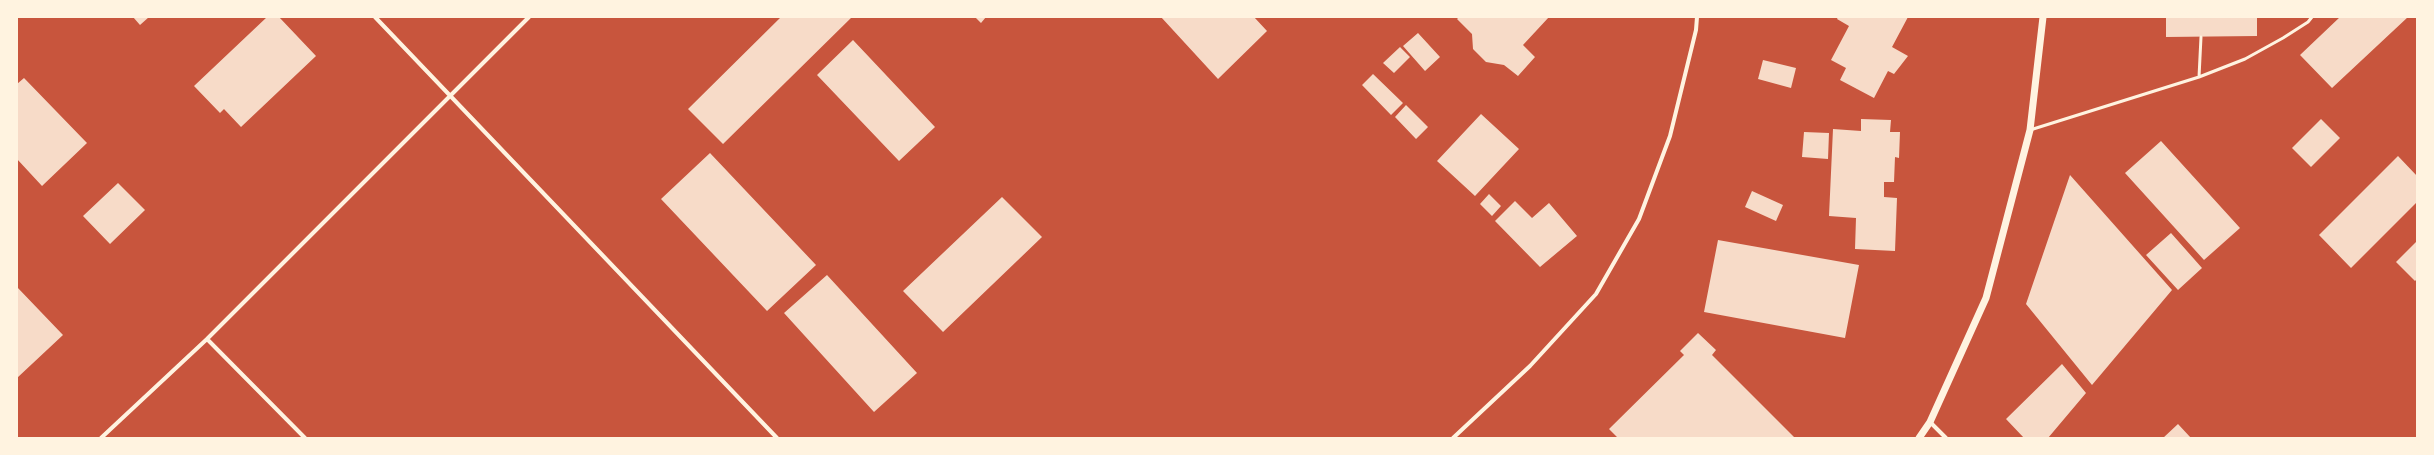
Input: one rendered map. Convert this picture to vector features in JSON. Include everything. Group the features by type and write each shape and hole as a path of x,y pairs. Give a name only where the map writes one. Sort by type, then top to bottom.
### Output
{"street":[{"path":"375,17 448,95 778,438"},
{"path":"101,438 207,339 448,95 529,17"},
{"path":"1453,438 1530,366 1596,294 1639,219 1670,136 1696,30 1697,17"},
{"path":"1919,438 1930,422 1986,298 2030,130 2043,17"},
{"path":"207,339 305,438"},
{"path":"1930,422 1946,438"}],"lane":[{"path":"2030,130 2199,77 2245,59 2283,38 2308,22 2312,17"},
{"path":"2199,77 2201,37"}],"building":[{"path":"133,17 149,17 140,25"},
{"path":"267,17 279,17 316,56 241,127 224,109 220,113 194,86"},
{"path":"781,17 852,17 723,144 688,109"},
{"path":"975,17 986,17 981,23"},
{"path":"1161,17 1254,17 1267,31 1218,79"},
{"path":"1459,17 1549,17 1523,45 1535,57 1518,76 1504,65 1486,62 1473,49 1472,34 1457,19"},
{"path":"1838,17 1908,17 1892,47 1908,56 1894,74 1888,71 1874,98 1840,80 1846,68 1831,60 1849,26 1837,19"},
{"path":"2166,17 2257,17 2257,36 2166,37"},
{"path":"2340,17 2408,17 2332,88 2300,55"},
{"path":"1418,33 1440,57 1425,71 1403,46"},
{"path":"853,40 935,127 899,161 817,75"},
{"path":"1400,47 1410,57 1394,73 1383,63"},
{"path":"1763,60 1796,68 1791,88 1758,79"},
{"path":"1373,74 1403,103 1391,115 1362,85"},
{"path":"24,78 87,143 42,186 17,159 17,84"},
{"path":"1406,105 1428,127 1416,139 1395,117"},
{"path":"1481,114 1519,149 1475,196 1437,161"},
{"path":"1861,119 1891,120 1890,132 1900,132 1899,158 1895,157 1894,182 1884,182 1884,197 1897,198 1895,251 1855,249 1856,218 1829,216 1833,129 1861,131"},
{"path":"2321,119 2340,138 2311,167 2292,148"},
{"path":"1804,132 1829,133 1828,159 1802,157"},
{"path":"2161,141 2240,228 2204,260 2125,173"},
{"path":"710,153 816,265 767,311 661,199"},
{"path":"2398,156 2417,176 2417,202 2351,268 2319,235"},
{"path":"2070,175 2172,290 2092,385 2026,304"},
{"path":"118,183 145,210 110,244 83,216"},
{"path":"1752,191 1783,205 1776,221 1745,207"},
{"path":"1489,194 1501,206 1492,216 1480,204"},
{"path":"1002,197 1042,237 943,332 903,291"},
{"path":"1515,201 1532,218 1549,203 1577,236 1540,267 1495,221"},
{"path":"2171,233 2202,268 2178,290 2146,255"},
{"path":"1718,240 1859,265 1845,338 1704,312"},
{"path":"2417,241 2417,279 2415,281 2396,262"},
{"path":"827,275 917,373 874,412 784,313"},
{"path":"17,287 63,335 17,378"},
{"path":"1698,333 1716,350 1712,355 1795,438 1618,438 1609,429 1684,355 1680,351"},
{"path":"2062,364 2086,393 2048,438 2024,438 2006,419"},
{"path":"2178,424 2191,438 2163,438"}]}
